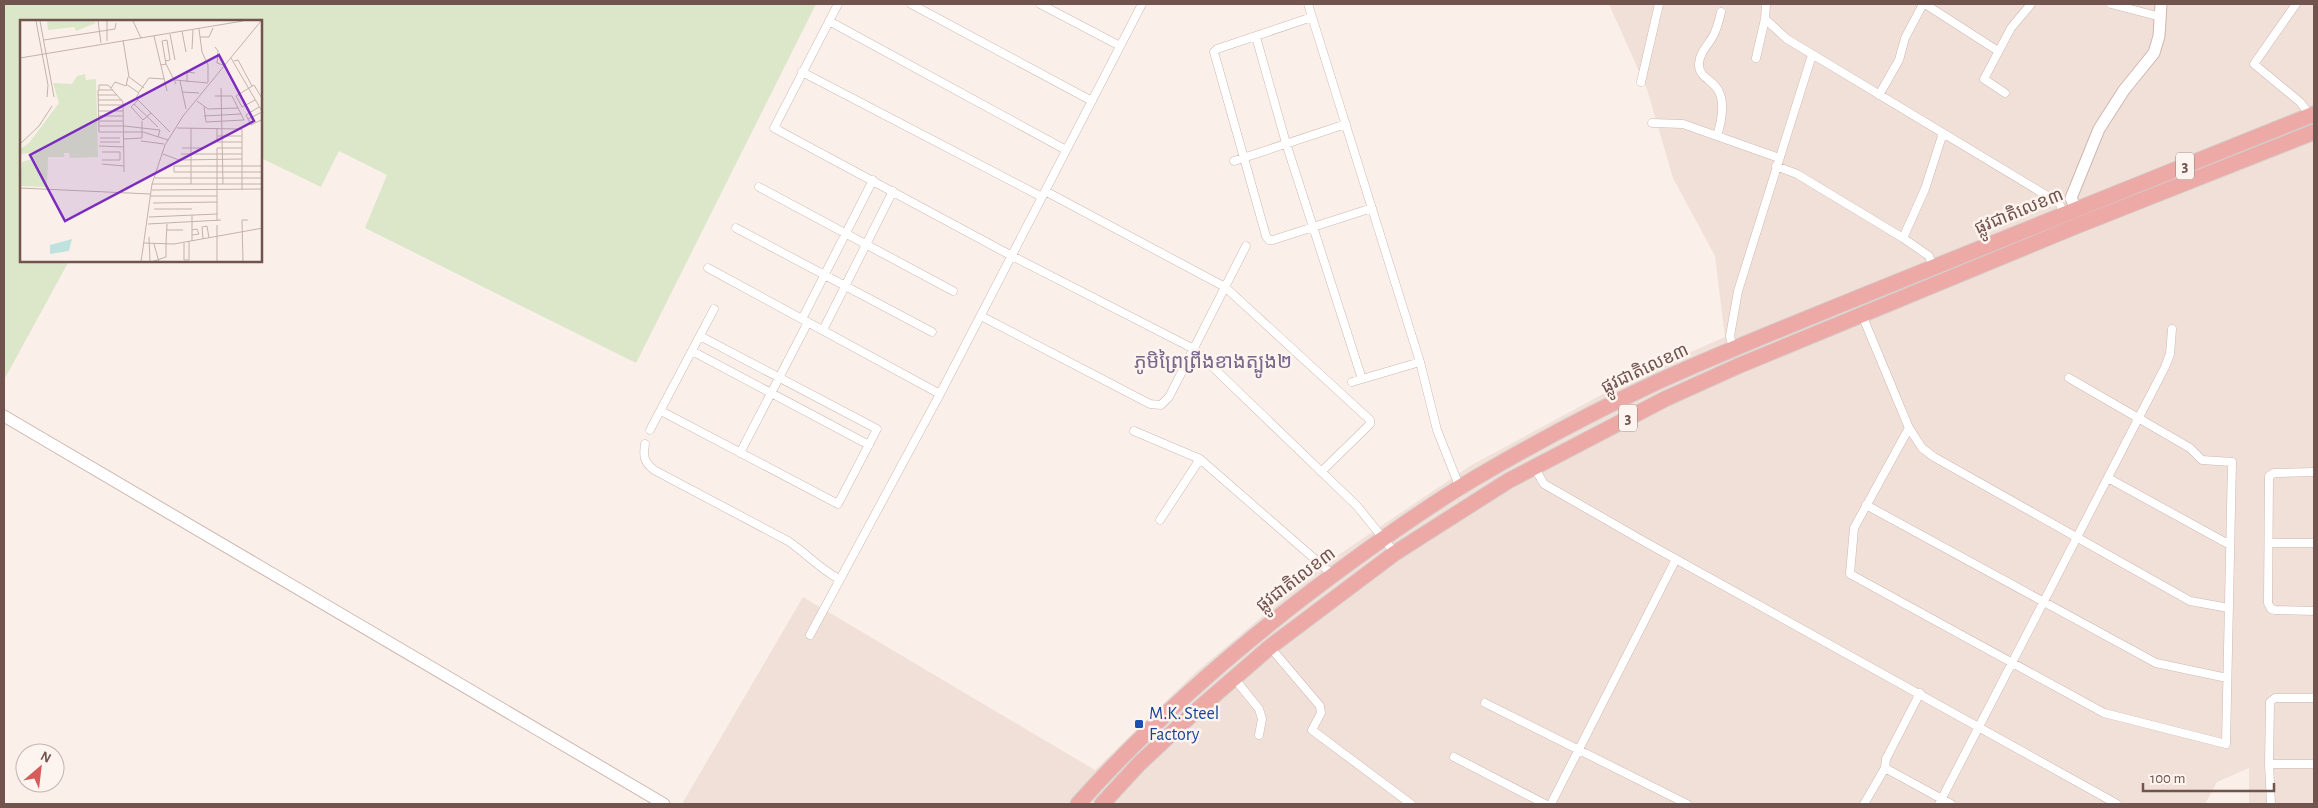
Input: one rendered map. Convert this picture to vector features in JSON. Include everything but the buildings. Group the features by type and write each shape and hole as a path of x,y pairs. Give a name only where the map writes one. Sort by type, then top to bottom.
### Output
{"highway":[{"name":"ផ្លូវជាតិលេខ៣","path":"1078,804 1125,754 1202,681 1257,634 1384,538 1460,488 1526,449 1642,389 1733,349 1933,267 2067,206 2312,115"},
{"name":"ផ្លូវជាតិលេខ៣","path":"1102,804 1140,764 1270,647 1395,553 1469,505 1534,467 1665,399 2074,227 2314,132"}],"street":[{"path":"838,4 774,128 893,190 1012,256 1194,349 1357,506 1395,553"},
{"path":"911,4 1092,101"},
{"path":"1040,4 1120,46"},
{"path":"810,635 940,394 1142,4"},
{"path":"1308,4 1420,362 1437,430 1460,488"},
{"path":"1641,82 1659,4"},
{"path":"1756,58 1765,19 1766,4"},
{"path":"1879,95 1899,60 1905,38 1924,4 1998,51"},
{"path":"2005,93 1984,79 2011,28 2031,4"},
{"path":"2111,4 2161,17"},
{"path":"1765,19 1787,39 1812,55 2067,206 2098,129 2124,90 2154,52 2160,36 2161,4"},
{"path":"2296,4 2254,64 2300,102 2312,115"},
{"path":"1717,136 1721,119 1721,98 1718,88 1703,76 1699,66 1701,55 1712,38 1721,12"},
{"path":"1312,17 1217,49 1214,52 1266,236 1268,240 1372,208"},
{"path":"829,21 1066,150"},
{"path":"1256,37 1286,142 1362,379"},
{"path":"1733,349 1730,336 1738,291 1812,55"},
{"path":"802,72 1225,287 1370,420 1370,424 1321,472"},
{"path":"1652,123 1683,124 1778,162 1903,238 1929,256 1933,267"},
{"path":"1234,161 1286,142 1346,124"},
{"path":"1903,238 1925,189 1943,133"},
{"path":"740,453 780,377 824,275 873,180"},
{"path":"759,187 953,291"},
{"path":"823,330 893,190"},
{"path":"736,228 932,332"},
{"path":"981,316 1150,404 1160,406 1169,397 1246,246"},
{"path":"708,268 940,394"},
{"path":"650,430 714,309"},
{"path":"1862,315 1909,428 1922,448 1934,457 2190,601 2229,608"},
{"path":"1940,802 2165,368 2170,354 2172,329"},
{"path":"661,411 838,504 869,445 877,428 700,336"},
{"path":"692,351 869,445"},
{"path":"1352,382 1420,362"},
{"path":"1909,428 1854,528 1850,574 2104,713 2226,744 2232,462 2202,460 2190,448 2069,378"},
{"path":"4,416 664,804"},
{"path":"1134,431 1200,459 1333,575"},
{"path":"646,444 643,456 648,465 654,470 788,541 808,555 824,571 839,579"},
{"path":"1160,520 1200,459"},
{"path":"1534,467 1544,484 2117,804"},
{"path":"2314,472 2274,473 2269,476 2270,607 2275,610 2314,611"},
{"path":"2108,478 2230,545"},
{"path":"1866,505 2156,663 2227,678"},
{"path":"2269,543 2314,542"},
{"path":"1551,804 1676,559"},
{"path":"1270,647 1320,706 1321,713 1312,730 1411,804"},
{"path":"1234,678 1259,709 1262,720 1259,735"},
{"path":"1864,804 1885,768 1886,759 1920,694"},
{"path":"2271,804 2269,764 2270,702 2275,698 2314,698"},
{"path":"1485,703 1687,804"},
{"path":"1454,757 1545,804"},
{"path":"2269,764 2314,764"},
{"path":"1885,768 1940,802 1951,804"}],"shaded area":[{"path":"1609,4 2314,4 2314,804 2249,804 2249,768 2217,782 2205,804 682,804 803,597 1095,770 1196,672 1325,564 1470,466 1638,375 1725,337 1715,256 1673,178 1647,89"}],"green space":[{"path":"4,4 816,4 636,363 365,228 387,175 339,151 321,187 262,158 262,20 20,20 20,262 68,262 4,380"}],"place":[{"name":"M.K. Steel Factory","path":"1139,724"}],"district":[{"name":"ភូមិព្រៃព្រីងខាងត្បូង២","path":"1213,362"}]}
